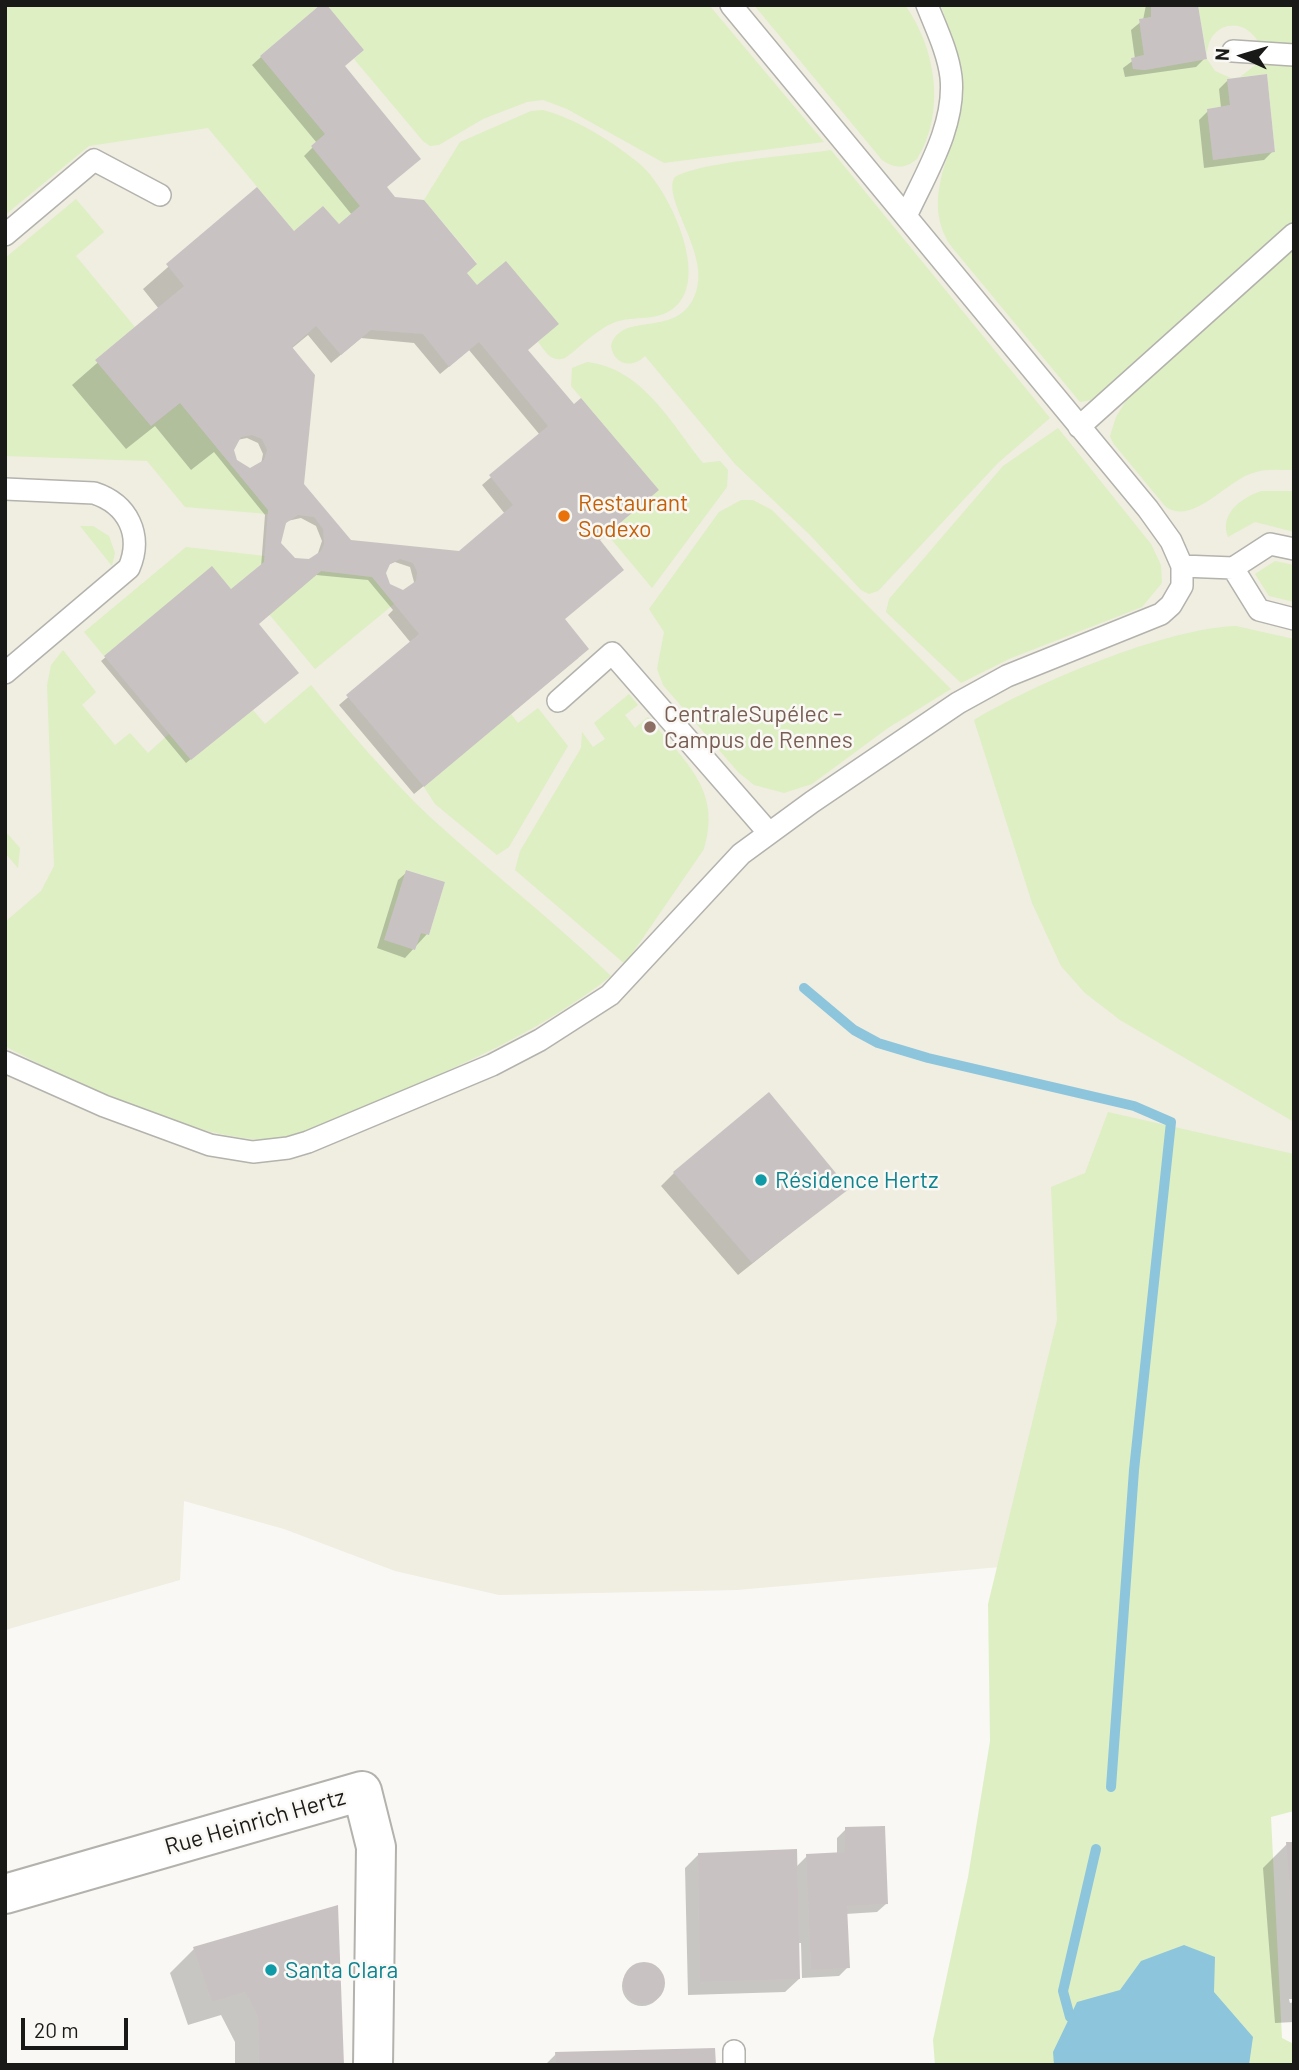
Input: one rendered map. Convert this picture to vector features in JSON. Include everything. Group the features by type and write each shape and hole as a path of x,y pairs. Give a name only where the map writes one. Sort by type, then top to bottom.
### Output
{"street":[{"name":"Rue Heinrich Hertz","path":"5,1894 362,1791 376,1847 373,2065"}],"lane":[{"path":"5,1062 121,1113 210,1144 253,1152 299,1146 492,1065 540,1040 598,1004 625,979 741,854 769,833 958,703 1047,658 1161,614 1171,605 1182,586 1182,566 1171,541 1148,509 731,5"},
{"path":"906,215 937,150 950,105 951,76 945,50 928,5"},
{"path":"1233,51 1294,55"},
{"path":"5,236 94,160 160,195"},
{"path":"1079,427 1294,234"},
{"path":"5,489 94,493 107,497 129,519 135,544 129,568 5,673"},
{"path":"1182,566 1233,568 1270,544 1294,549"},
{"path":"1233,568 1259,610 1294,619"},
{"path":"558,701 612,653 769,833"}],"shaded area":[{"name":"CentraleSupélec - Campus de Rennes","path":"5,5 1294,5 1294,1766 1000,1567 737,1590 499,1595 395,1571 284,1529 184,1501 180,1580 5,1630"}],"green space":[{"path":"5,5 320,5 260,56 325,134 311,146 360,206 339,224 323,206 294,231 208,128 89,146 5,215"},
{"path":"327,5 709,5 824,142 664,163 567,109 543,100 527,102 483,119 439,145 430,146 354,59 364,50"},
{"path":"754,5 905,5 924,41 934,80 932,121 917,159 900,167 882,160"},
{"path":"941,5 1151,5 1151,17 1139,20 1144,55 1131,58 1133,69 1145,70 1207,59 1215,71 1231,78 1227,79 1230,105 1207,109 1213,160 1275,151 1267,74 1240,77 1258,63 1294,65 1294,226 1093,400 1080,402 951,246 941,227 939,188 956,129 962,89 957,57"},
{"path":"1198,5 1294,5 1294,44 1259,43 1244,28 1227,26 1213,36 1207,56"},
{"path":"543,110 581,125 607,140 641,165 652,177 681,232 689,272 686,290 671,310 655,316 613,323 560,359 549,356 538,342 558,324 477,285 467,273 477,263 424,200 460,142 531,111"},
{"path":"831,150 1050,418 998,463 878,591 869,594 861,590 810,535 735,464 645,356 635,363 624,363 616,357 611,346 617,335 626,329 677,316 688,307 696,292 699,277 697,261 675,200 672,188 674,178 685,172 724,163"},
{"path":"76,199 104,232 76,256 135,327 95,360 151,426 180,403 268,510 268,514 185,507 147,461 5,456 5,258"},
{"path":"1294,244 1294,470 1255,472 1196,507 1175,511 1165,506 1113,443 1110,436 1116,417 1130,394"},
{"path":"587,362 606,366 639,386 667,415 703,463 720,461 728,470 727,487 652,588 607,534 659,490 571,386 572,368"},
{"path":"1058,428 1151,544 1161,565 1162,583 1142,607 1009,659 961,683 886,612 889,599 1003,466"},
{"path":"1261,491 1294,491 1294,532 1255,522 1228,537 1226,529 1229,514 1239,503"},
{"path":"741,500 753,500 772,510 951,689 888,728 812,784 784,793 754,785 738,772 663,685 657,669 664,632 649,609 719,512"},
{"path":"80,526 93,526 109,536 115,553 112,566"},
{"path":"186,547 265,556 264,562 231,589 212,567 104,656 84,632"},
{"path":"1275,561 1294,565 1294,602 1269,596 1255,574"},
{"path":"321,571 372,577 394,604 315,669 269,614"},
{"path":"1236,626 1294,639 1294,1122 1120,1020 1085,993 1061,966 1032,903 974,720 1031,690 1138,647 1174,636"},
{"path":"63,650 96,692 82,705 115,745 130,733 148,753 169,734 191,760 253,710 265,724 311,685 383,769 430,817 611,976 555,1015 466,1062 314,1128 269,1139 225,1135 160,1116 92,1089 5,1046 5,922 41,891 54,866 47,685 51,665","holes":["407,870 445,882 429,935 421,933 415,950 385,939"]},
{"path":"629,694 638,705 625,715 635,728 648,717 696,777 704,792 708,809 708,828 704,849 625,964 515,870 520,851 581,748 582,732 593,747 605,739 594,723"},
{"path":"538,708 568,746 509,847 497,855 435,804 424,787 511,714 518,723"},
{"path":"5,831 20,848 18,868 5,853"},
{"path":"1108,1112 1294,1154 1294,1811 1271,1817 1282,2038 1294,2044 1294,2065 935,2065 933,2040 968,1877 990,1741 988,1604 1057,1320 1051,1187 1085,1173"}],"water":[{"path":"1184,1945 1215,1957 1214,1992 1253,2037 1249,2065 1054,2065 1053,2052 1077,2002 1120,1990 1141,1961"}],"building":[{"path":"320,5 327,5 364,50 345,66 421,159 387,187 395,197 424,200 477,264 467,273 477,285 506,261 559,324 528,350 574,404 581,398 659,490 600,540 624,570 565,619 589,649 424,787 346,695 419,634 372,577 321,571 259,624 299,673 191,760 104,656 212,566 231,589 264,562 268,510 180,403 151,426 95,360 184,286 166,264 257,187 294,231 323,206 339,224 360,206 311,146 325,134 260,56","holes":["316,326 341,355 371,330 423,334 449,367 479,342 548,426 489,475 513,505 459,551 351,540 304,484 315,375 292,347","252,435 262,439 267,450 264,460 250,468 237,460 234,450 241,437","298,515 314,517 323,529 324,544 321,551 309,559 295,558 281,543 286,523","400,559 413,563 417,572 416,581 403,590 390,584 386,573 390,564"]},
{"path":"1151,5 1198,5 1207,59 1145,70 1133,69 1131,58 1144,55 1139,19 1151,17"},
{"path":"1267,74 1275,152 1213,160 1207,109 1230,105 1227,79"},
{"path":"406,870 445,882 429,935 421,933 415,950 384,940"},
{"name":"Résidence Hertz","path":"769,1092 849,1189 752,1263 673,1172"},
{"path":"885,1826 888,1904 847,1906 850,1968 811,1970 806,1854 845,1852 845,1827"},
{"path":"1286,1842 1294,1842 1294,1916 1292,1916"},
{"path":"797,1849 800,1979 700,1982 698,1853"},
{"name":"Santa Clara","path":"338,1905 344,2065 259,2065 258,2017 245,1992 212,2002 193,1947"},
{"path":"644,1962 659,1968 665,1983 659,1998 644,2004 629,1998 623,1983 629,1968"},
{"path":"715,2048 716,2065 556,2065 555,2052"}],"waterway":[{"path":"804,988 854,1030 878,1043 928,1058 1134,1106 1171,1122 1134,1470 1111,1787"},
{"path":"1070,2017 1063,1991 1096,1849"}],"place":[{"name":"Restaurant Sodexo","path":"564,516"},
{"name":"CentraleSupélec - Campus de Rennes","path":"650,727"},
{"name":"Résidence Hertz","path":"761,1180"},
{"name":"Santa Clara","path":"271,1970"}]}
